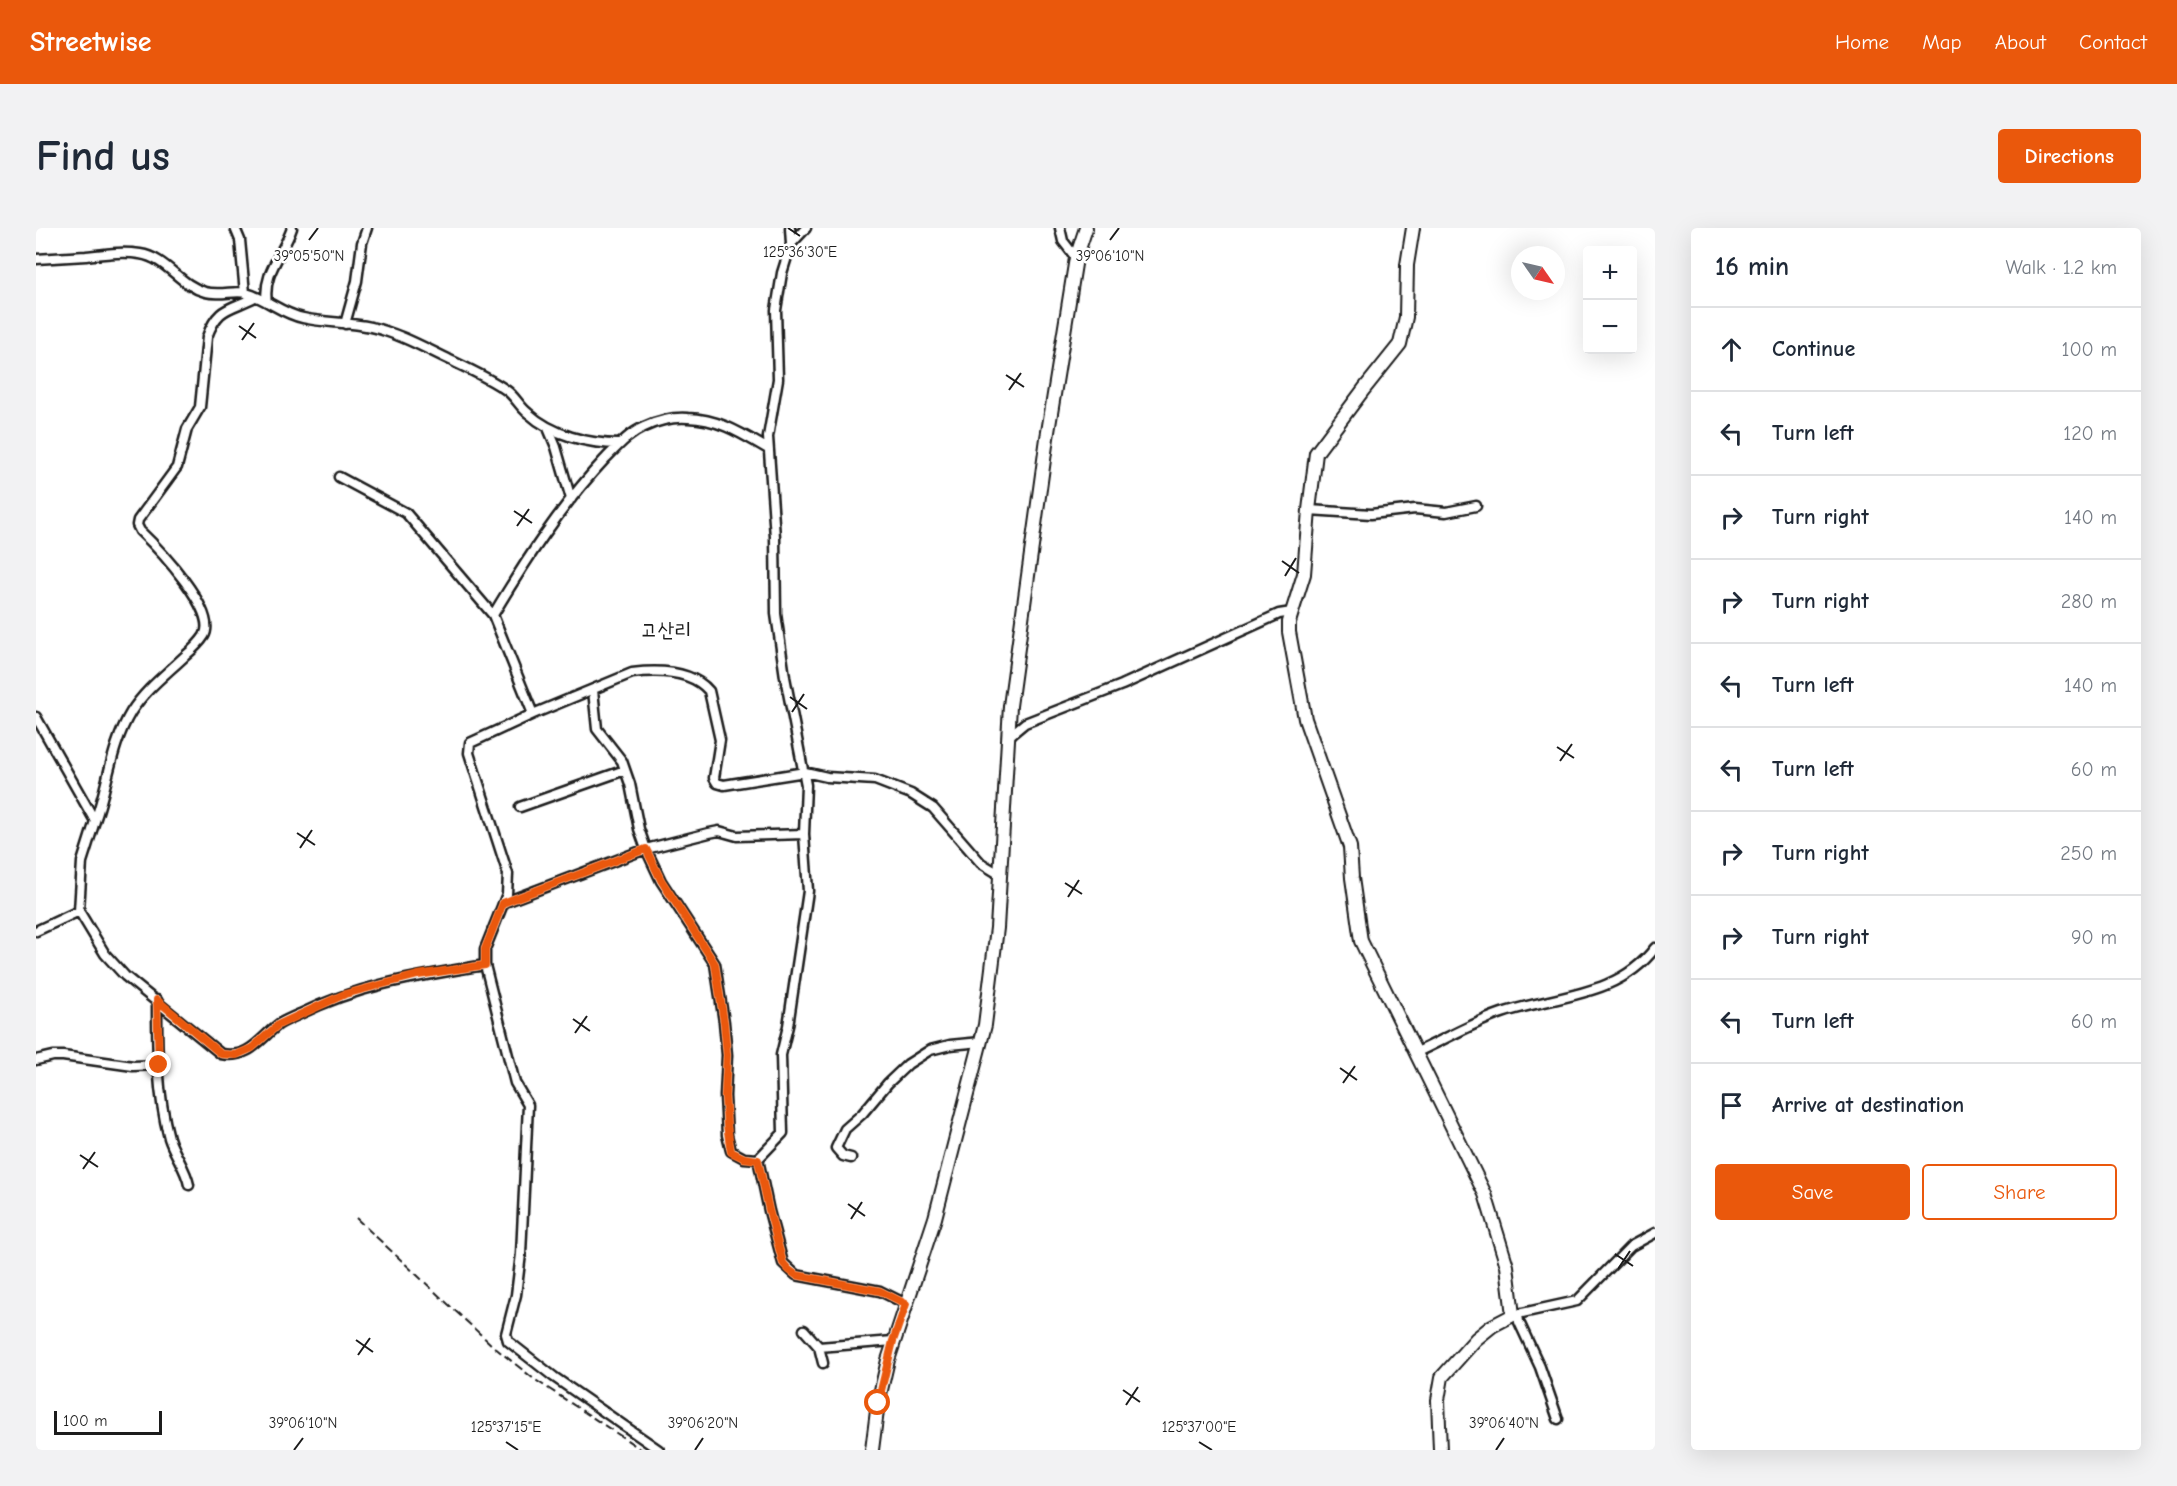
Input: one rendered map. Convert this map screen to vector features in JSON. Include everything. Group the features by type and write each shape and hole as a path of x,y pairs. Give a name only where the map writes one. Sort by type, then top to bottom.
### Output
{"street":[{"path":"235,228 240,240 245,293"},
{"path":"267,302 266,287 291,228"},
{"path":"345,324 357,281 362,243 367,228"},
{"path":"758,1160 783,1133 781,1055 788,1026 808,891 804,834 805,772 785,677 776,614 775,537 768,449 778,379 776,310 782,273 791,244 790,228"},
{"path":"791,244 806,228"},
{"path":"1060,228 1063,241 1076,258"},
{"path":"872,1450 878,1403 893,1341 935,1218 987,1011 997,928 1010,706 1042,472 1076,258 1086,228"},
{"path":"1413,228 1407,265 1406,317 1400,344 1316,453 1304,574 1292,612 1289,632 1309,731 1350,847 1361,941 1485,1194 1507,1266 1516,1315 1540,1367 1558,1419"},
{"path":"36,259 98,254 142,254 158,260 195,289 224,295 245,293 304,319 362,325 387,332 468,369 506,391 527,413 548,428 590,441 620,444"},
{"path":"255,297 222,311 211,326 207,337 201,407 188,429 177,467 160,487 138,520 137,525 140,531 172,565 201,608 206,619 206,633 197,645 153,685 131,712 117,744 104,797 82,862 79,911 113,963 125,976 221,1054 236,1055 252,1048 278,1025 345,994 418,975 485,965"},
{"path":"493,615 533,552 571,499 620,444 643,427 663,421 690,418 715,422 734,428 768,449"},
{"path":"548,428 571,499"},
{"path":"339,477 406,513 493,615 532,714"},
{"path":"1309,510 1371,514 1415,509 1446,512 1476,506"},
{"path":"1008,738 1025,723 1122,685 1279,614 1292,612"},
{"path":"659,1450 554,1377 508,1341 506,1334 516,1295 521,1254 528,1106 515,1083 485,965 485,949 507,894 508,874 468,748 470,743 532,714 632,673 650,671 682,674 705,686 709,691 720,740 714,778 717,783 724,785 805,772 827,777 867,778 911,794 933,808 981,863 999,874"},
{"path":"593,690 597,729 622,761 646,849 661,880 715,964 727,1055 725,1096 731,1152 744,1158 758,1160"},
{"path":"36,717 95,821"},
{"path":"520,807 625,770"},
{"path":"503,903 646,849 718,831 737,836 804,834"},
{"path":"36,932 79,911"},
{"path":"1415,1053 1499,1014 1601,987 1633,970 1655,948"},
{"path":"157,1000 159,1065 170,1139 189,1185"},
{"path":"851,1158 843,1156 836,1148 845,1129 908,1064 930,1050 950,1045 981,1042"},
{"path":"36,1060 63,1056 133,1066 159,1065"},
{"path":"758,1160 783,1263 789,1270 796,1275 880,1291 906,1304"},
{"path":"1440,1450 1438,1400 1442,1377 1476,1339 1492,1326 1516,1315 1577,1301 1631,1246 1655,1233"},
{"path":"804,1330 819,1347 823,1363"},
{"path":"819,1347 893,1341"}],"railway":[{"path":"356,1218 494,1347 534,1379 642,1450"}],"district":[{"name":"고산리","path":"666,630"}],"route":[{"path":"159,1065 157,1000 221,1054 236,1055 252,1048 278,1025 319,1004 345,994 418,975 485,965 485,949 503,903 646,849 661,880 715,964 727,1055 725,1096 731,1152 744,1158 758,1160 783,1263 796,1275 880,1291 906,1304 893,1341 878,1403"}]}
